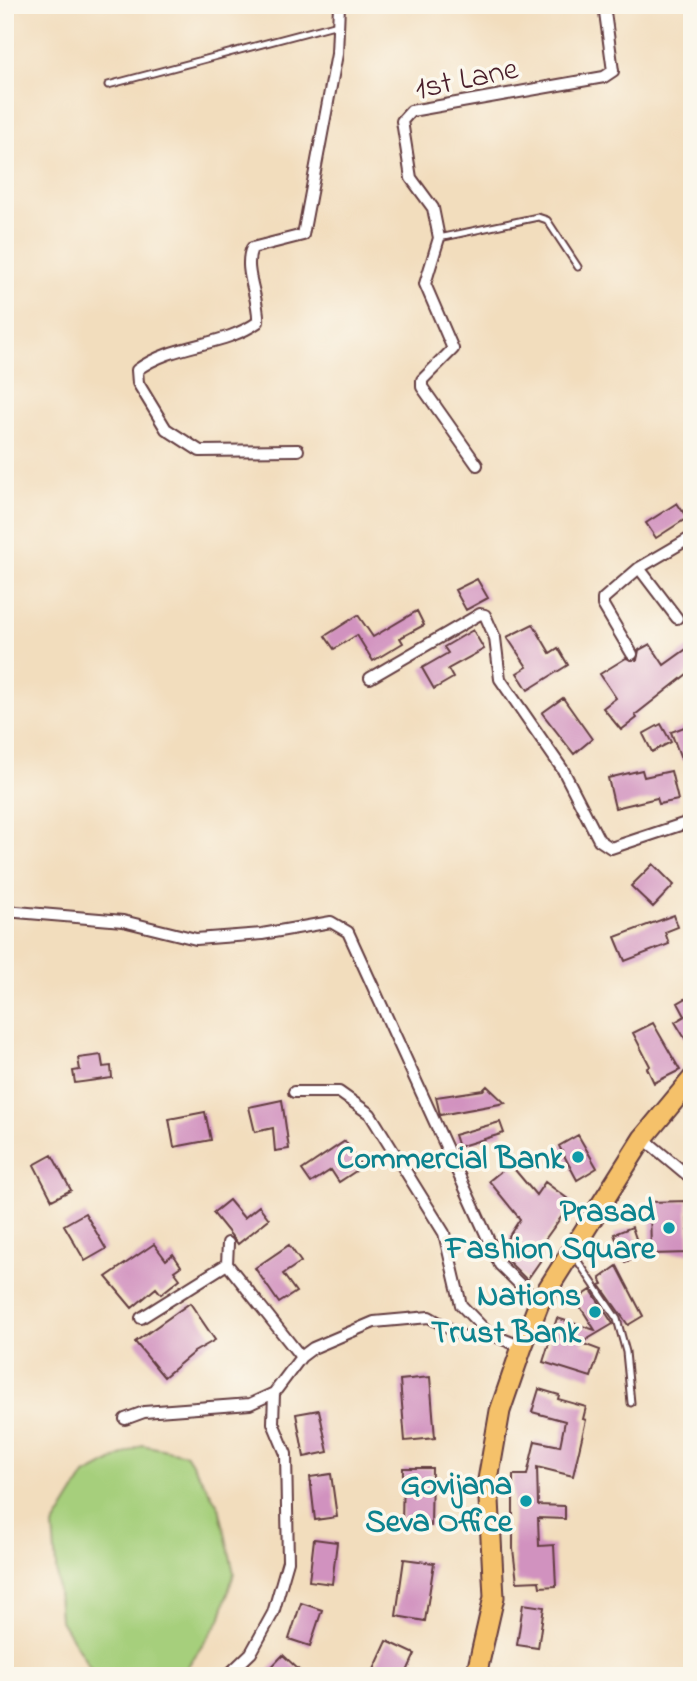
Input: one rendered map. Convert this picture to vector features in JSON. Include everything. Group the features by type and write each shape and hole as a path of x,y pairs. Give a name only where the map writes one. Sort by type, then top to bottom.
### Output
{"highway":[{"path":"476,1676 494,1597 488,1480 500,1411 522,1347 539,1303 643,1138 692,1079"}],"street":[{"path":"298,450 201,450 166,429 138,383 138,370 177,349 247,330 258,322 259,308 248,258 252,248 303,236 337,54 339,5"},
{"name":"1st Lane","path":"439,238 433,208 411,178 402,121 411,111 604,77 613,71 604,5"},
{"path":"439,238 425,284 453,349 422,380 422,387 477,465"},
{"path":"632,654 603,605 603,599 639,568 692,537"},
{"path":"639,568 677,618"},
{"path":"370,678 480,614 485,615 495,638 500,679 563,771 599,840 611,848 692,821"},
{"path":"5,911 123,921 196,939 262,934 331,922 348,932 500,1265 539,1303"},
{"path":"294,1092 339,1092 370,1114 444,1233 461,1305 488,1333 522,1347"},
{"path":"643,1138 692,1179"},
{"path":"228,1243 227,1264 302,1357"},
{"path":"141,1318 227,1264"},
{"path":"125,1419 144,1412 250,1404 274,1393 302,1357 313,1348 374,1322 429,1317 464,1336 488,1333"},
{"path":"227,1676 251,1653 273,1613 288,1561 286,1454 273,1423 274,1393"}],"lane":[{"path":"108,85 338,24"},
{"path":"439,238 538,217 547,220 578,267"},
{"path":"571,1252 617,1319 626,1352 631,1403"}],"green space":[{"path":"142,1445 186,1454 219,1507 234,1573 220,1620 183,1673 177,1676 95,1676 60,1619 53,1527 85,1475"}],"building":[{"path":"677,503 687,518 656,538 646,523"},
{"path":"477,579 488,598 466,610 455,590"},
{"path":"417,611 424,625 400,638 403,643 373,661 357,635 334,649 325,636 358,615 373,637"},
{"path":"533,624 550,653 558,648 568,665 528,690 517,673 527,667 507,637"},
{"path":"473,630 484,649 448,669 453,678 434,689 422,668 448,653 444,647"},
{"path":"650,644 664,665 692,645 692,670 635,715 637,718 621,730 603,708 616,698 600,674 626,658 637,660 639,650"},
{"path":"563,698 592,739 574,754 542,713"},
{"path":"661,724 671,742 652,752 643,734"},
{"path":"692,724 692,757 682,761 671,732"},
{"path":"642,770 644,777 671,771 678,800 659,804 657,798 615,808 608,778"},
{"path":"653,864 674,885 653,907 631,886"},
{"path":"674,915 678,927 665,932 669,944 625,961 615,937"},
{"path":"692,995 692,1050 675,1022 685,1016 678,1003"},
{"path":"653,1023 680,1070 654,1083 647,1068 650,1066 633,1033"},
{"path":"101,1055 103,1067 111,1066 112,1078 75,1083 73,1071 80,1070 78,1058"},
{"path":"487,1086 505,1103 440,1115 436,1097 483,1090"},
{"path":"282,1100 289,1149 275,1151 273,1128 255,1132 249,1107"},
{"path":"205,1112 211,1140 174,1147 169,1119"},
{"path":"500,1122 504,1133 458,1147 454,1135"},
{"name":"Commercial Bank","path":"578,1135 597,1168 577,1180 559,1146"},
{"path":"345,1141 362,1167 339,1182 331,1170 311,1183 302,1170"},
{"path":"52,1155 71,1190 52,1200 34,1165"},
{"path":"510,1164 536,1195 545,1182 572,1202 536,1252 543,1257 527,1280 507,1260 501,1248 520,1219 489,1181"},
{"path":"229,1200 244,1218 259,1206 269,1219 238,1244 213,1213"},
{"name":"Prasad Fashion Square","path":"687,1201 689,1253 651,1254 650,1202"},
{"path":"85,1213 106,1249 85,1261 64,1225"},
{"path":"632,1227 642,1256 625,1262 614,1234"},
{"path":"154,1244 166,1260 173,1254 181,1266 174,1271 180,1279 161,1294 156,1288 132,1308 106,1277"},
{"path":"289,1245 301,1262 283,1274 296,1292 279,1303 255,1268"},
{"path":"617,1266 643,1316 628,1325 600,1285 603,1284 600,1278"},
{"path":"591,1290 613,1324 581,1343 600,1350 591,1377 543,1362 557,1318 595,1330 576,1300"},
{"path":"190,1303 215,1340 194,1352 164,1377 135,1342"},
{"path":"430,1377 435,1438 405,1441 400,1380"},
{"path":"539,1389 559,1395 558,1399 586,1407 583,1419 586,1420 573,1476 537,1467 538,1505 565,1506 565,1519 538,1518 539,1546 554,1545 556,1586 540,1587 539,1581 517,1582 513,1549 513,1475 527,1475 535,1441 560,1446 565,1421 532,1412"},
{"path":"319,1410 328,1452 304,1457 296,1414"},
{"path":"403,1468 432,1468 431,1526 402,1526"},
{"path":"331,1474 337,1517 315,1520 310,1477"},
{"path":"314,1539 337,1542 332,1584 309,1581"},
{"path":"404,1559 434,1563 425,1621 396,1616"},
{"path":"301,1603 322,1610 310,1646 289,1639"},
{"path":"523,1604 544,1607 538,1648 517,1645"},
{"path":"387,1641 415,1654 405,1676 371,1676"},
{"path":"283,1655 299,1670 293,1676 263,1676"}],"place":[{"name":"Commercial Bank","path":"578,1157"},
{"name":"Prasad Fashion Square","path":"669,1228"},
{"name":"Nations Trust Bank","path":"595,1312"},
{"name":"Govijana Seva Office","path":"526,1501"}]}
